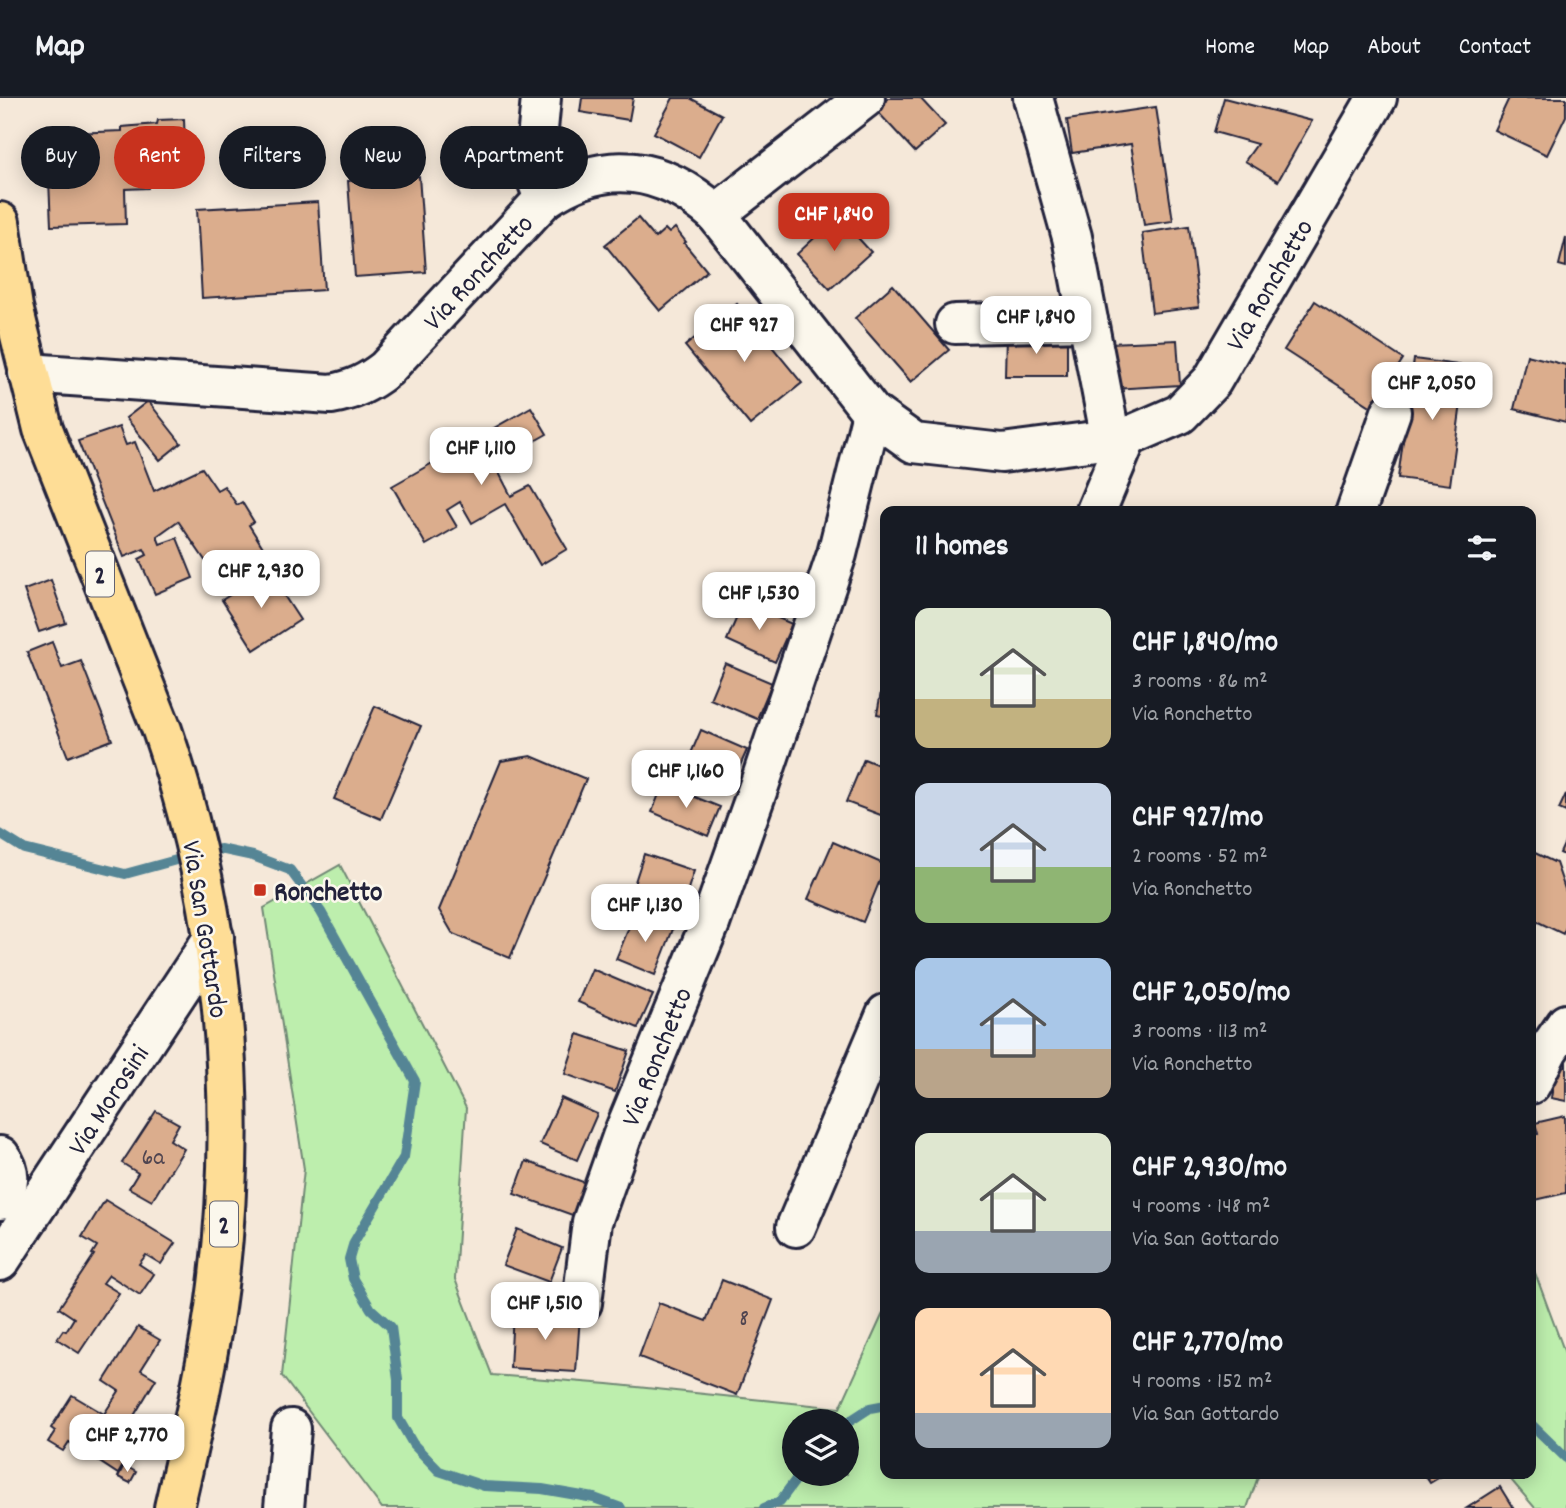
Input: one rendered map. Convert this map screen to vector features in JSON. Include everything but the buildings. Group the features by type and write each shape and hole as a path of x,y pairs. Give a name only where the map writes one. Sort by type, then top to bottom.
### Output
{"main road":[{"name":"2","path":"0,222 13,307 28,373"},
{"name":"Via San Gottardo","path":"28,373 48,441 177,773 214,937 228,1086 225,1216 208,1354 174,1508"}],"street":[{"path":"541,98 534,172 544,199"},
{"path":"716,214 865,98"},
{"path":"1032,98 1072,237 1088,321 1119,438 1098,506"},
{"name":"Via Ronchetto","path":"28,373 331,394 353,390 367,384 386,369 544,199 564,186 594,174 621,172 653,176 676,184 716,214 872,413 914,443 1002,453 1119,438 1180,414 1212,381 1377,98"},
{"path":"955,324 1088,321"},
{"path":"1358,506 1391,412"},
{"name":"Via Ronchetto","path":"582,1303 592,1222 622,1137 711,921 758,786 837,554 872,413"},
{"name":"Via Morosini","path":"0,1261 214,937"},
{"path":"1536,1074 1566,1024"},
{"path":"796,1227 880,1028"},
{"path":"0,1156 7,1165 9,1174 9,1182 0,1200"},
{"path":"284,1508 291,1429"}],"green space":[{"path":"340,865 466,1108 455,1279 492,1375 840,1408 880,1320 880,1479 1257,1479 1247,1508 382,1508 282,1376 304,1169 264,908"},
{"path":"1536,1275 1566,1356 1566,1508 1535,1508 1510,1479 1536,1479"}],"waterway":[{"path":"0,834 24,849 125,874 191,856"},
{"path":"206,853 220,849 253,856 290,870 321,912 415,1081 404,1157 354,1242 349,1259 353,1279 371,1309 391,1327 398,1380 398,1418 413,1444 439,1471 484,1486 542,1489 594,1498 621,1508"},
{"path":"859,1415 870,1408 880,1406"},
{"path":"1536,1429 1566,1458"},
{"path":"764,1508 780,1501 791,1486"}],"place":[{"name":"Ronchetto","path":"260,890"}]}
